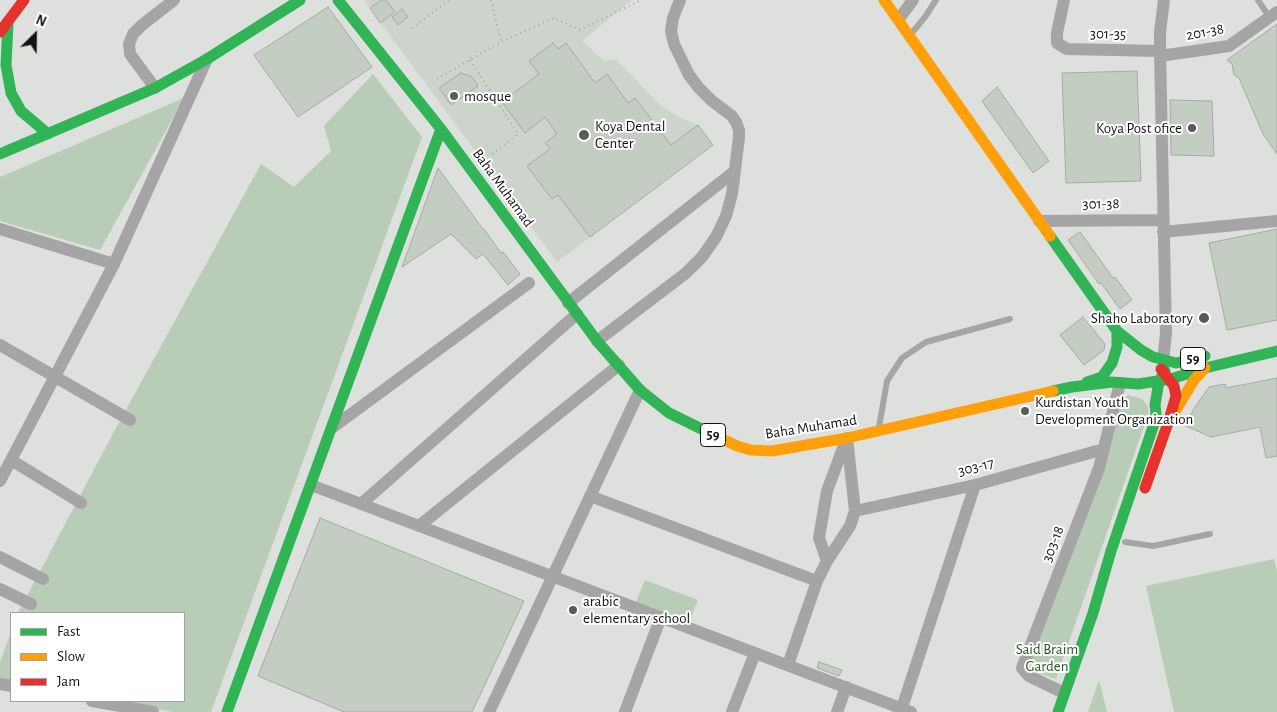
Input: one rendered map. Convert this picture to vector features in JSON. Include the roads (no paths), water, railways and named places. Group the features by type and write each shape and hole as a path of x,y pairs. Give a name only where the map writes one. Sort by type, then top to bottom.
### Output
{"main road":[{"path":"0,32 24,0"},
{"path":"0,154 155,88 207,59 300,0"},
{"name":"Baha Muhamad","path":"338,0 441,129 597,341 640,390 669,413 751,450 772,451 847,438 1072,387 1112,382 1138,384 1169,369 1190,373 1277,351"},
{"path":"884,0 1116,331 1156,364 1169,369 1183,366 1184,370 1190,373"},
{"path":"8,22 6,65 11,92 21,112 48,134"},
{"path":"227,712 441,129"},
{"path":"1072,387 1102,377 1112,363 1117,347 1116,331"},
{"name":"59","path":"1169,369 1277,340"},
{"path":"1168,423 1194,380 1205,368"},
{"path":"1155,405 1169,369"},
{"path":"1142,496 1176,396 1169,369"},
{"path":"1058,712 1093,613 1111,551 1154,424 1156,414 1153,396 1148,388 1138,384"},
{"path":"1093,613 1132,524"}],"street":[{"path":"155,88 130,54 129,44 133,34 142,24 174,0"},
{"path":"597,341 686,273 702,257 716,237 726,216 732,194 740,138 739,130 732,116 710,100 689,75 674,44 671,32 673,18 680,0"},
{"path":"899,19 913,0"},
{"name":"301-35","path":"1064,0 1057,33 1057,43 1067,49 1160,53"},
{"path":"1164,0 1160,32 1160,53 1166,334 1169,369"},
{"name":"201-38","path":"1160,53 1229,46 1273,15"},
{"path":"0,481 114,264 207,59"},
{"path":"568,302 735,171"},
{"name":"301-38","path":"1039,221 1163,226 1277,221"},
{"path":"0,229 114,264"},
{"path":"332,428 529,283"},
{"path":"361,504 577,314"},
{"path":"0,345 130,420"},
{"path":"419,526 618,365"},
{"name":"303-18","path":"1064,693 1029,676 1022,668 1099,468 1120,383"},
{"path":"489,712 640,390"},
{"path":"788,665 817,581 827,561 850,526 855,511 847,438"},
{"path":"827,561 820,538 828,491 847,438"},
{"name":"303-17","path":"855,511 975,485 1104,449"},
{"path":"11,460 81,503"},
{"path":"311,484 907,710 975,485"},
{"path":"590,496 817,581"},
{"path":"0,557 43,580"},
{"path":"0,589 31,604"},
{"path":"625,712 661,617"},
{"path":"732,712 755,653"},
{"path":"837,712 846,687"},
{"path":"98,702 153,712"}],"lane":[{"path":"910,35 936,0"},
{"path":"1258,0 1273,15"},
{"path":"878,431 887,381 902,358 926,342 1010,320"},
{"path":"1125,542 1154,546 1210,534"}],"place":[{"name":"mosque","path":"454,96"},
{"name":"Koya Post ofice","path":"1192,128"},
{"name":"Koya Dental Center","path":"584,135"},
{"name":"Shaho Laboratory","path":"1204,318"},
{"name":"Kurdistan Youth Development Organization","path":"1025,411"},
{"name":"arabic elementary school","path":"573,610"}],"park label":[{"name":"Said Braim Garden","path":"1047,658"}]}
